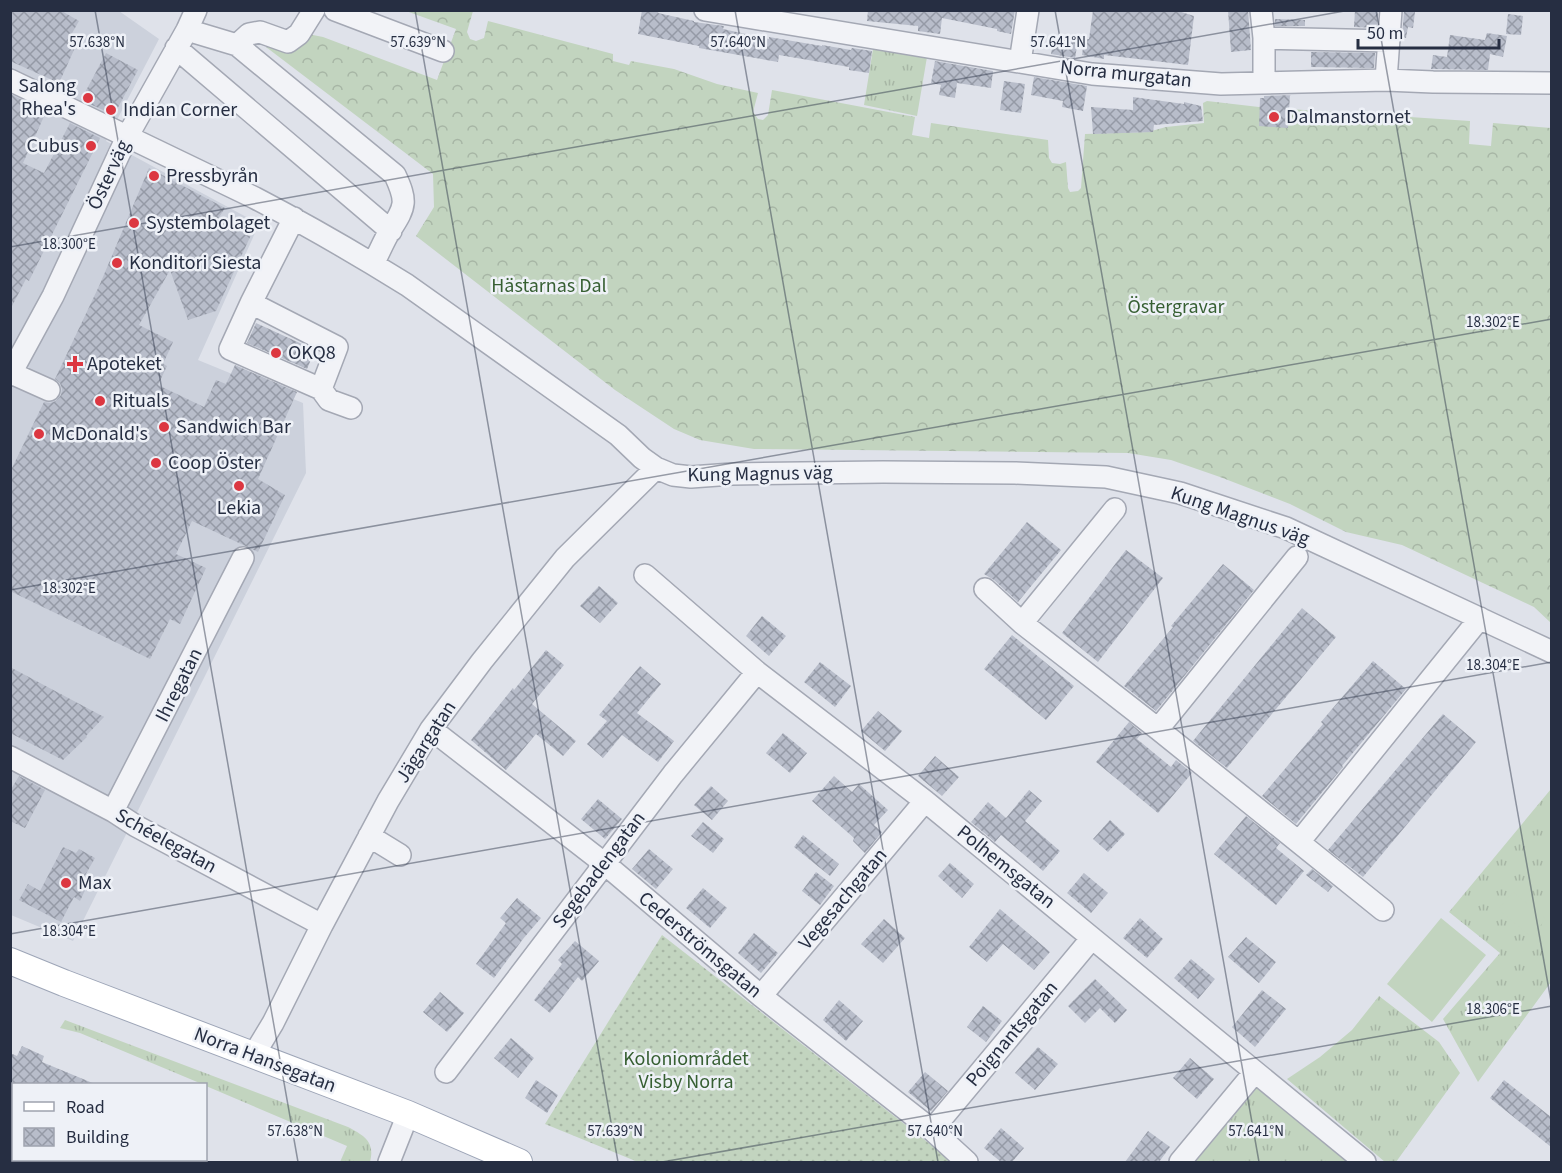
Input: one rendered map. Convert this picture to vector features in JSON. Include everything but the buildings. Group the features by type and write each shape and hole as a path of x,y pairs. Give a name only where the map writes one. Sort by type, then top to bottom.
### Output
{"main road":[{"name":"Norra Hansegatan","path":"10,961 408,1114 519,1162"}],"street":[{"name":"Österväg","path":"11,374 53,296 127,136 196,10"},
{"path":"237,45 249,34 260,32 288,42 299,34 314,10"},
{"path":"335,10 443,51"},
{"name":"Norra murgatan","path":"705,10 1092,74 1221,84 1386,80 1551,83"},
{"path":"1020,62 1028,10"},
{"path":"1261,10 1264,38 1264,82"},
{"path":"1386,80 1391,10"},
{"path":"187,30 237,45 395,175 404,203 401,215 373,264"},
{"path":"1264,38 1389,41"},
{"path":"176,48 391,231"},
{"name":"Kung Magnus väg","path":"10,80 255,198 373,264 407,285 618,435 656,468 673,475 691,477 732,474 883,472 1015,473 1106,477 1180,493 1286,528 1551,652"},
{"path":"294,218 230,349 321,389 329,400 351,408"},
{"path":"251,303 337,347 321,389"},
{"path":"11,374 49,390"},
{"name":"Jägargatan","path":"253,1056 273,1023 388,801 431,729 565,558 656,468"},
{"path":"1022,623 1115,509"},
{"path":"1158,729 1297,557"},
{"name":"Ihregatan","path":"113,811 243,558"},
{"name":"Polhemsgatan","path":"645,575 757,672 925,801 1365,1162"},
{"path":"986,589 1022,623 1383,910"},
{"path":"1299,842 1480,618"},
{"name":"Segebadengatan","path":"446,1072 673,774 757,672"},
{"name":"Cederströmsgatan","path":"431,729 605,864 761,996 932,1130 967,1162"},
{"name":"Schéelegatan","path":"10,757 322,925"},
{"name":"Vegesachgatan","path":"761,996 925,801"},
{"path":"369,836 400,855"},
{"name":"Poignantsgatan","path":"932,1130 1092,938"},
{"path":"1180,1162 1254,1073"},
{"path":"389,1162 408,1114"}],"shaded area":[{"path":"10,11 119,11 159,39 106,141 259,224 198,360 303,403 306,473 73,941 11,915"}],"green space":[{"name":"Östergravar","path":"406,11 473,11 467,32 470,39 476,41 484,38 488,21 613,54 613,61 629,65 631,61 674,69 717,84 758,93 753,112 758,119 763,120 768,115 772,90 915,117 912,135 929,138 931,123 1048,140 1049,158 1052,163 1066,162 1070,192 1081,188 1085,134 1148,132 1166,127 1204,123 1203,103 1207,101 1259,107 1470,121 1469,144 1491,146 1493,123 1551,128 1551,623 1534,607 1402,545 1346,532 1290,504 1171,460 1128,453 754,449 700,440 674,429 615,390 416,236 434,207 433,174 266,47 303,44 308,34 323,37 437,80 456,29"},
{"path":"873,49 927,57 917,116 864,105"},
{"path":"1551,789 1551,982 1478,1082 1443,1019 1500,953 1449,912"},
{"path":"1513,892 1546,919 1531,937 1498,909"},
{"path":"1441,918 1486,955 1432,1022 1387,984"},
{"name":"Koloniområdet Visby Norra","path":"662,935 953,1162 638,1162 545,1124"},
{"path":"1379,996 1439,1042 1460,1073 1396,1162 1385,1162 1287,1079 1320,1057 1352,1030"},
{"path":"65,1020 348,1127 367,1140 371,1149 370,1162 340,1162 347,1146 207,1086 207,1083 200,1083 80,1033 60,1028"},
{"path":"1257,1088 1350,1162 1195,1162"}],"place":[{"name":"Salong Rhea's","path":"88,98"},
{"name":"Indian Corner","path":"111,110"},
{"name":"Dalmanstornet","path":"1274,117"},
{"name":"Cubus","path":"91,146"},
{"name":"Pressbyrån","path":"154,176"},
{"name":"Systembolaget","path":"134,223"},
{"name":"Konditori Siesta","path":"117,263"},
{"name":"OKQ8","path":"276,353"},
{"name":"Apoteket","path":"75,364"},
{"name":"Rituals","path":"100,401"},
{"name":"Sandwich Bar","path":"164,427"},
{"name":"McDonald's","path":"39,434"},
{"name":"Coop Öster","path":"156,463"},
{"name":"Lekia","path":"239,486"},
{"name":"Max","path":"66,883"}],"park label":[{"name":"Hästarnas Dal","path":"549,286"}]}
